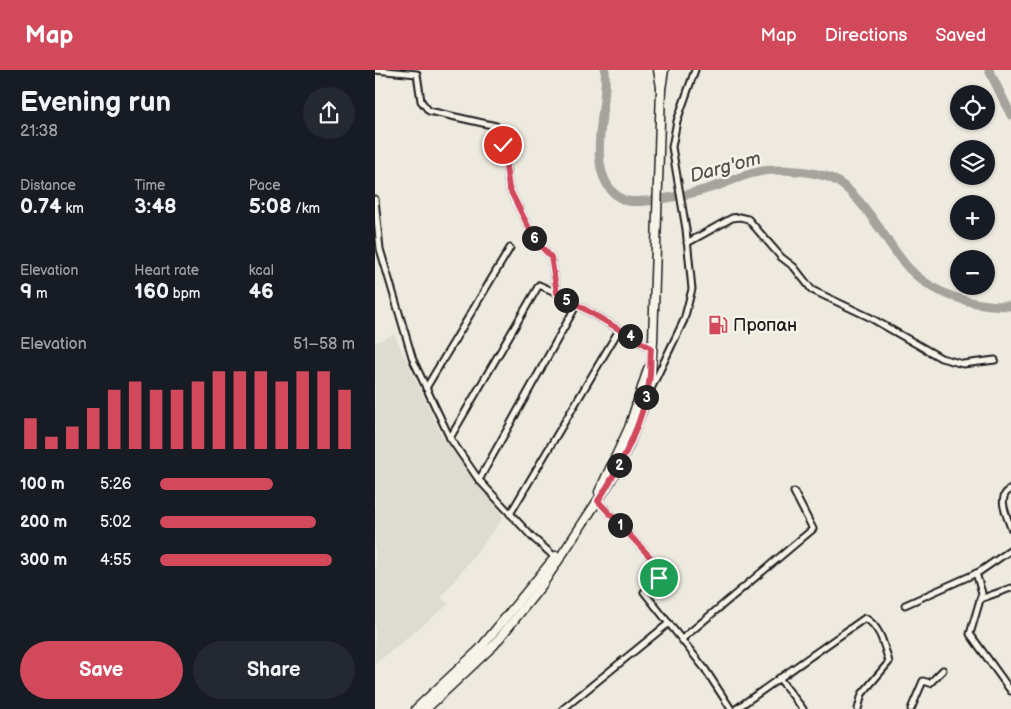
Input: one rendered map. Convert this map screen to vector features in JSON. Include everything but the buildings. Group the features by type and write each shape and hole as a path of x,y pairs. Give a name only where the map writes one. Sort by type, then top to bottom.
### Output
{"main road":[{"path":"658,70 661,89"},
{"path":"426,709 481,653 542,585 598,501 629,445 644,405 650,381 649,367 658,231 661,89 664,70"},
{"path":"416,709 481,653 555,556 594,501 629,428 649,367"}],"street":[{"path":"375,70 417,74 421,101 429,110 495,126 503,145 509,188 535,240 551,257 557,293"},
{"path":"644,405 684,320 692,289 686,229 673,164 674,132 695,70"},
{"path":"375,199 380,249 413,360 450,438 479,480 510,514 555,556"},
{"path":"687,244 711,232 732,218 748,219 781,257 794,267 812,290 869,317 941,358 963,364 995,360"},
{"path":"426,388 510,248"},
{"path":"450,438 539,285 557,293 576,306 651,348"},
{"path":"479,480 576,306"},
{"path":"510,514 619,330"},
{"path":"1011,490 1005,494 1002,500 1011,528"},
{"path":"682,639 813,529 793,492"},
{"path":"598,501 665,573 643,592 682,639 731,709"},
{"path":"905,605 976,573 993,564 1011,550"},
{"path":"976,573 982,593 970,634 1011,691"},
{"path":"980,599 1011,588"},
{"path":"736,709 865,618 880,634 889,662 862,694 858,709"},
{"path":"563,709 669,623"},
{"path":"911,709 923,681 930,683 943,670"},
{"path":"779,678 803,709"}],"shaded area":[{"path":"394,334 442,436 504,517 441,598 449,604 375,664 375,343"}],"waterway":[{"name":"Darg'om","path":"605,70 599,152 601,168 606,182 615,194 622,199 635,202 679,196 707,189 747,175 772,170 797,171 827,176 842,185 854,196 871,215 905,264 927,283 953,297 967,301 997,306 1011,306"},
{"name":"Darg'om","path":"989,70 1011,115"}],"place":[{"name":"Пропан","path":"718,325"}],"route":[{"path":"503,145 509,188 535,240 551,257 557,293 576,306 651,348 650,381 644,405 629,445 598,501 665,573 659,578"}]}
